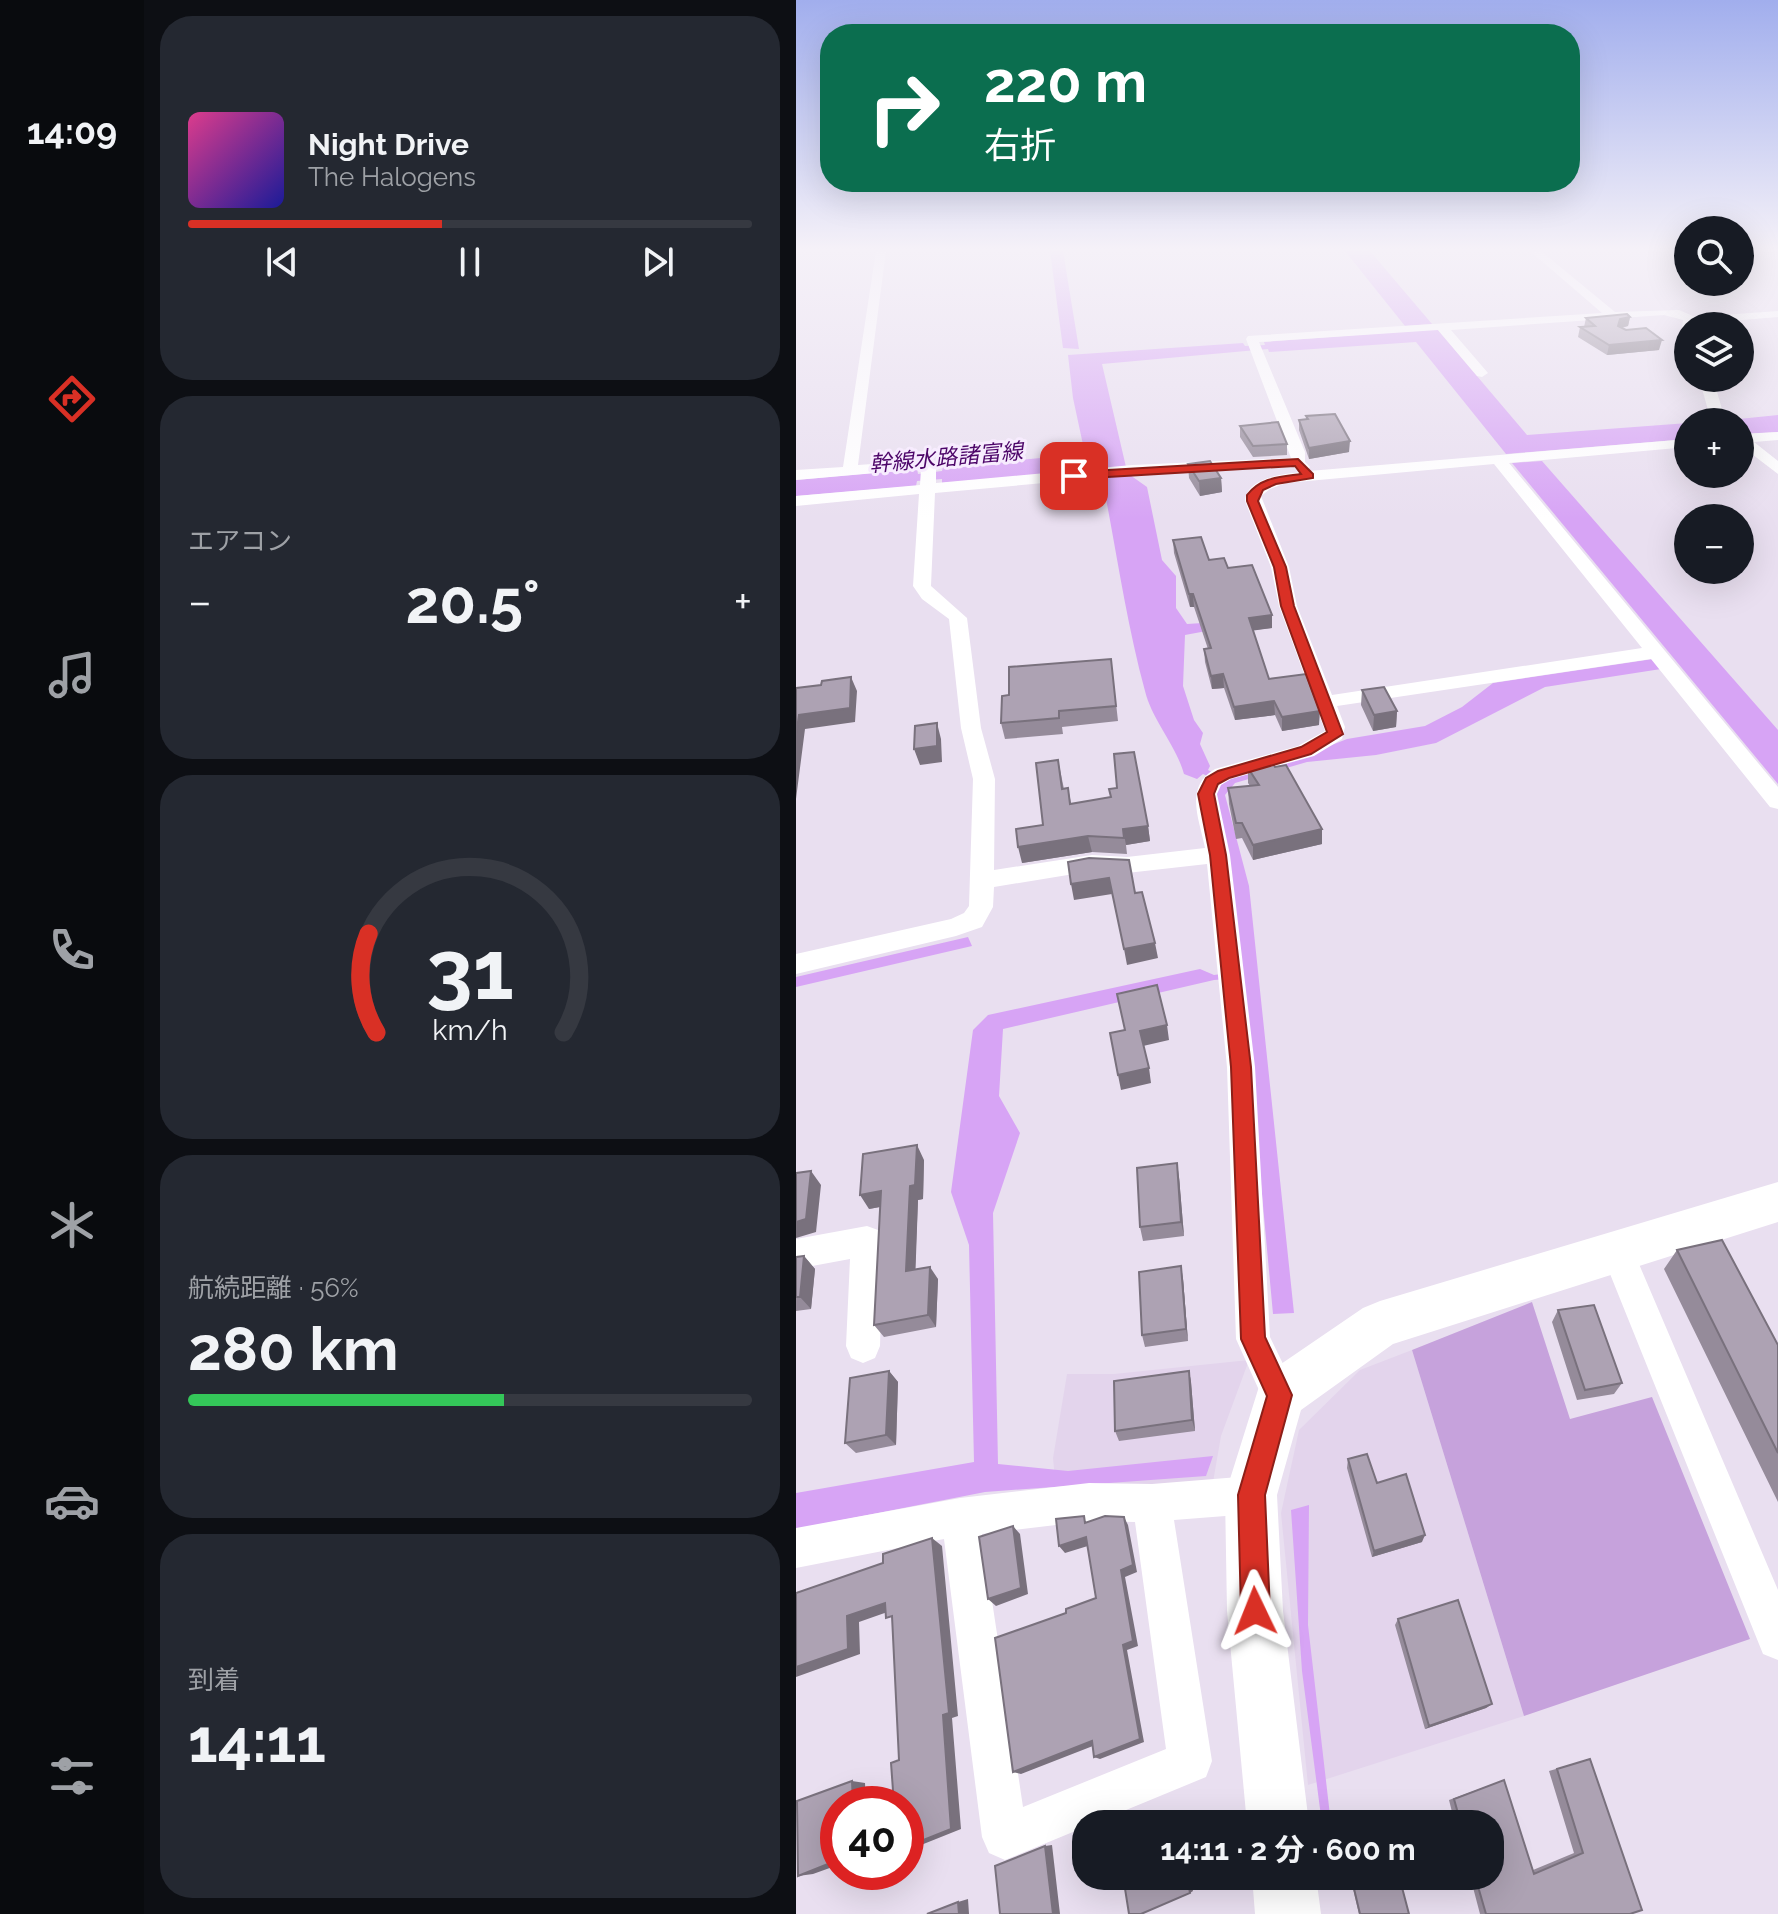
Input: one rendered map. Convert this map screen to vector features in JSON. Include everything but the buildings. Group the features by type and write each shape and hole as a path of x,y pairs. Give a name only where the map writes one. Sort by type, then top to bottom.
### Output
{"street":[{"path":"850,470 868,340"},
{"path":"1253,340 1303,469"},
{"path":"1453,340 1482,373"},
{"path":"1754,437 1778,436"},
{"path":"796,501 928,481 1132,470 1303,469 1498,459 1674,444"},
{"path":"1754,449 1778,469"},
{"path":"1498,459 1778,802"},
{"path":"796,475 929,464 922,586 924,591 958,618 971,728 984,779 981,907 973,920 956,927 796,964"},
{"path":"1280,1395 1253,1339 1241,1067 1218,855 1206,794 1217,778 1306,751 1331,739 1335,727 1288,606 1280,567 1253,501 1259,487 1303,469"},
{"path":"1324,702 1657,652"},
{"path":"983,880 1092,863 1127,865 1218,855"},
{"path":"1276,1810 1255,1611 1251,1495 1280,1395 1380,1325 1618,1254 1778,1202"},
{"path":"796,1254 867,1241 863,1346"},
{"path":"1618,1254 1778,1639"},
{"path":"796,1548 960,1517 1089,1502 1152,1503 1251,1495"},
{"path":"960,1517 1005,1837 1190,1761 1152,1503"},
{"path":"1285,1890 1288,1914"}],"shaded area":[{"path":"1062,340 1078,340 1079,349 1063,348"},
{"path":"1286,340 1447,340 1527,435 1674,424 1674,440 1506,454 1416,342 1269,352 1268,349 1102,364 1126,467 942,483 942,479 917,481 916,486 796,496 796,480 917,469 918,474 942,471 943,467 1085,454 1068,355 1243,343 1245,346 1265,345 1264,342"},
{"path":"1778,415 1778,432 1754,434 1754,417"},
{"path":"1542,461 1778,730 1778,784 1512,463"},
{"path":"1130,475 1147,487 1162,560 1176,576 1176,608 1187,624 1234,621 1228,627 1185,635 1183,686 1194,720 1203,733 1200,744 1210,766 1208,770 1226,779 1304,756 1347,739 1425,726 1462,707 1493,683 1653,659 1661,669 1545,687 1436,743 1376,755 1307,762 1235,783 1225,795 1249,886 1294,1313 1273,1314 1242,978 1214,980 1003,1029 999,1096 1020,1133 993,1213 998,1464 1068,1471 1213,1456 1206,1476 985,1492 796,1529 796,1493 974,1462 969,1245 951,1192 973,1030 988,1015 1200,969 1214,975 1242,971 1215,790 1221,782 1203,774 1197,779 1184,774 1148,702 1138,665 1102,478"},
{"path":"968,937 972,946 796,987 796,977"},
{"path":"1532,1302 1570,1419 1652,1397 1750,1639 1524,1716 1412,1350"},
{"path":"1412,1350 1524,1716 1308,1785 1281,1513 1299,1430 1360,1370"},
{"path":"1249,1360 1221,1436 1208,1511 1058,1510 1053,1458 1067,1374 1114,1374"},
{"path":"1309,1505 1308,1625 1329,1810 1320,1810 1302,1671 1291,1510"}],"route":[{"path":"1074,476 1298,462 1309,476 1274,481 1259,487 1253,501 1280,567 1288,606 1335,727 1335,734 1306,751 1223,774 1211,781 1206,794 1218,855 1241,1067 1253,1339 1280,1395 1251,1495 1255,1611"}],"water label":[{"name":"幹線水路諸富線","path":"946,457"}]}
